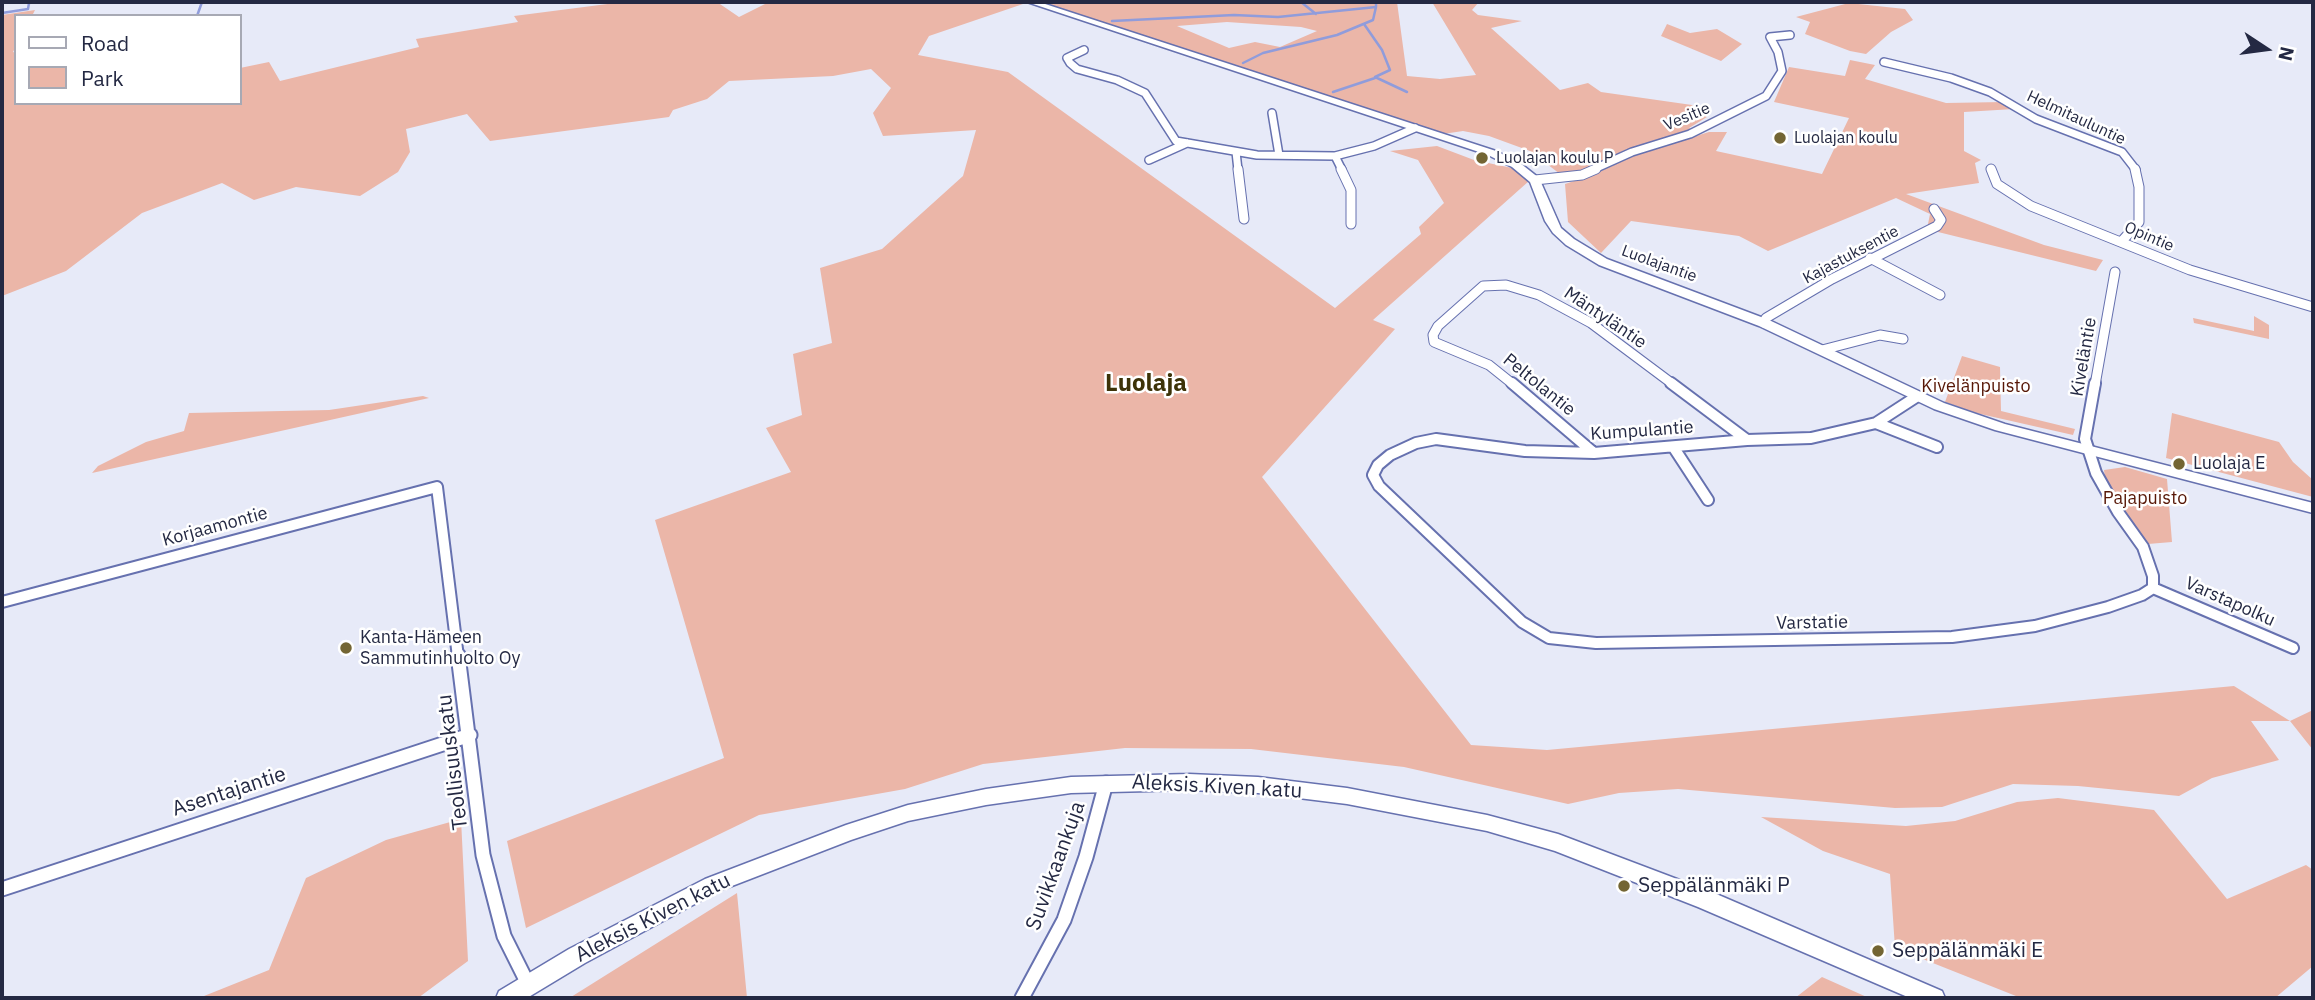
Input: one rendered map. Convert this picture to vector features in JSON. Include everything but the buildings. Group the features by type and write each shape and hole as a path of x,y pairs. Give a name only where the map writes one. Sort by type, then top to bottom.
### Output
{"main road":[{"path":"1038,3 1492,153 1516,165 1535,180"},
{"name":"Luolajantie","path":"1535,180 1551,221 1570,242 1585,252 1621,270 1763,323 1916,397 2000,427 2313,509"},
{"name":"Aleksis Kiven katu","path":"508,998 712,885 846,833 908,813 986,797 1106,783 1258,785 1347,796 1487,823 1558,843 1632,870 1934,998"}],"street":[{"name":"Vesitie","path":"1535,180 1582,175 1632,152 1690,134 1751,105 1766,96 1782,72 1779,52 1770,37 1790,36"},
{"path":"1084,50 1067,58 1070,63 1077,69 1117,80 1145,93 1177,141 1236,152 1335,156 1374,146 1415,128"},
{"name":"Helmitauluntie","path":"1884,62 1951,78 1990,92 2036,119 2122,152 2135,166 2140,187 2139,222 2122,241"},
{"path":"1272,113 1279,155"},
{"path":"1149,160 1188,143"},
{"path":"1236,152 1244,219"},
{"path":"1335,156 1351,190 1353,208 1350,224"},
{"name":"Opintie","path":"1991,168 1997,184 2031,206 2190,270 2313,307"},
{"name":"Kajastuksentie","path":"1763,323 1870,258 1937,226 1941,220 1934,209"},
{"path":"1870,258 1940,295"},
{"name":"Kiveläntie","path":"2088,449 2085,439 2115,272"},
{"name":"Mäntyläntie","path":"1438,327 1483,286 1506,285 1539,295 1591,323 1747,440"},
{"name":"Peltolantie","path":"1438,327 1433,335 1434,341 1489,365 1552,414 1594,453"},
{"path":"1822,350 1826,346 1880,335 1903,339"},
{"name":"Kumpulantie","path":"1373,475 1390,455 1416,443 1436,439 1525,451 1594,453 1747,440 1811,438 1876,423 1916,397"},
{"path":"1876,423 1937,447"},
{"path":"1674,448 1708,500"},
{"path":"2088,449 2096,473 2118,512 2143,547 2153,576 2153,588"},
{"name":"Varstatie","path":"1373,475 1378,486 1522,622 1549,638 1609,643 1952,637 2035,626 2108,607 2142,595 2153,588"},
{"name":"Korjaamontie","path":"2,602 437,487"},
{"name":"Teollisuuskatu","path":"437,487 483,855 504,936 528,985"},
{"name":"Varstapolku","path":"2153,588 2293,648"},
{"name":"Asentajantie","path":"2,889 470,735"},
{"name":"Suvikkaankuja","path":"1022,998 1064,920 1086,857 1106,783"}],"green space":[{"path":"623,2 717,2 739,17 769,2 1023,4 929,36 918,55 1008,72 1335,308 1421,234 1419,227 1444,203 1418,160 1390,151 1437,146 1474,160 1512,168 1529,181 1373,320 1395,329 1262,477 1471,745 1547,750 2234,686 2290,721 2251,721 2279,760 2212,778 2179,796 2078,786 2013,784 1942,807 1895,808 1678,789 1619,793 1568,804 1404,767 1251,749 1125,748 983,764 905,789 759,815 526,928 507,841 724,758 655,520 791,472 766,428 802,415 793,354 832,343 820,268 882,249 963,176 976,130 883,136 873,113 891,88 871,69 833,76 729,81 707,99 673,110 669,117 490,141 467,114 406,129 410,152 398,172 360,196 296,187 254,200 222,183 142,213 66,271 2,296 2,15 35,10 33,14 14,14 14,105 242,105 242,68 269,62 280,81 419,47 416,39 518,22 514,16"},
{"path":"1049,2 1397,2 1407,76 1440,79 1476,75 1432,2 1479,2 1472,10 1478,15 1522,21 1491,28 1560,90 1588,83 1601,92 1692,105 1707,117 1689,128 1694,131 1625,150 1592,169 1572,175 1560,174 1530,151 1489,136 1463,131 1443,134 1050,5","holes":["1227,22 1301,27 1317,31 1280,47 1255,42 1229,48 1177,26"]},
{"path":"1849,3 1905,9 1913,20 1891,32 1866,54 1850,51 1805,34 1810,22 1796,17"},
{"path":"1667,24 1690,33 1717,29 1742,44 1721,61 1661,36"},
{"path":"1850,60 1875,65 1865,79 1946,103 2004,102 2014,109 1964,112 1964,151 1981,160 1975,163 1979,183 1906,194 2044,245 2103,260 2096,271 1927,229 1930,214 1896,198 1768,251 1739,236 1631,221 1601,253 1568,222 1565,184 1595,174 1634,155 1709,132 1727,132 1716,151 1822,174 1849,118 1774,102 1789,67 1845,76"},
{"path":"2254,316 2269,325 2269,339 2194,323 2193,318 2254,331"},
{"name":"Kivelänpuisto","path":"1962,356 2000,367 2001,411 2075,429 2073,435 1976,413 1945,402"},
{"path":"423,396 429,398 92,473 98,466 146,442 184,431 189,413 329,410"},
{"path":"2172,413 2279,442 2293,462 2313,480 2313,497 2166,458"},
{"name":"Pajapuisto","path":"2125,467 2167,479 2172,542 2148,544 2126,513 2105,479 2104,470"},
{"path":"2313,710 2313,750 2290,721"},
{"path":"2058,798 2154,810 2227,899 2306,865 2313,870 2313,966 2275,998 2021,998 1895,948 1890,874 1823,851 1761,817 1906,826 1955,821 2017,802"},
{"path":"461,819 468,961 418,998 199,998 269,970 306,878 386,840"},
{"path":"737,893 747,998 569,998 571,997"},
{"path":"1822,977 1869,998 1795,998"}],"waterway":[{"path":"2,13 28,9 29,3 37,2"},
{"path":"198,14 202,2"},
{"path":"1301,2 1315,13"},
{"path":"1376,2 1376,7"},
{"path":"1243,63 1263,53 1337,35 1373,20 1376,7"},
{"path":"1315,13 1376,7"},
{"path":"1112,21 1234,15 1278,17 1315,13"},
{"path":"1364,24 1382,50 1390,70 1375,77 1407,92"},
{"path":"1333,92 1375,78"}],"place":[{"name":"Luolajan koulu","path":"1780,138"},
{"name":"Luolajan koulu P","path":"1482,158"},
{"name":"Luolaja E","path":"2179,464"},
{"name":"Kanta-Hämeen Sammutinhuolto Oy","path":"346,648"},
{"name":"Seppälänmäki P","path":"1624,886"},
{"name":"Seppälänmäki E","path":"1878,951"}],"district":[{"name":"Luolaja","path":"1146,384"}]}
